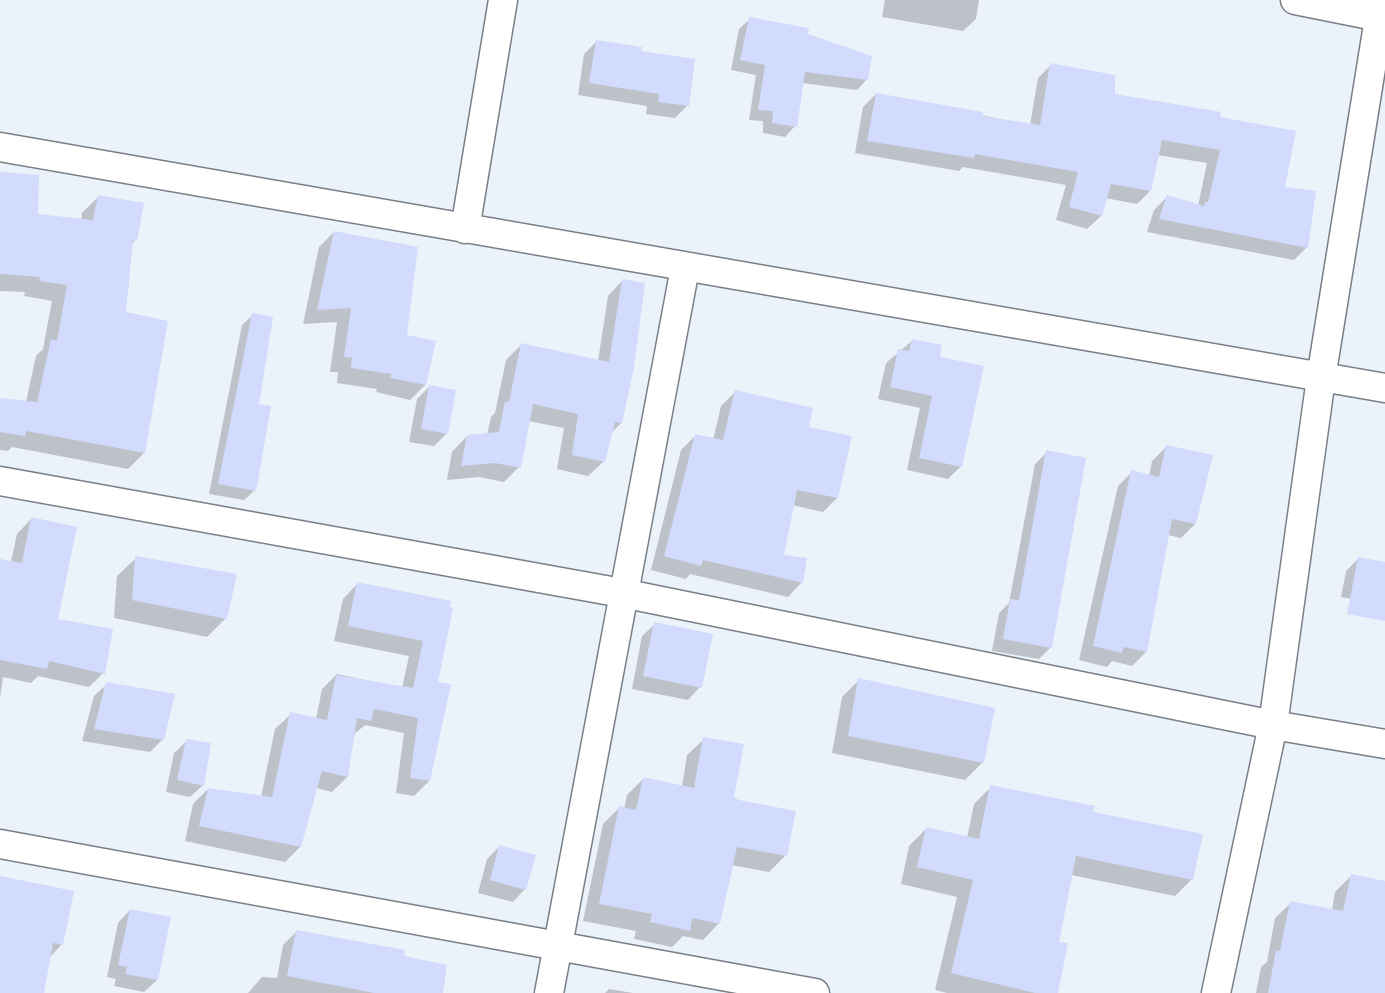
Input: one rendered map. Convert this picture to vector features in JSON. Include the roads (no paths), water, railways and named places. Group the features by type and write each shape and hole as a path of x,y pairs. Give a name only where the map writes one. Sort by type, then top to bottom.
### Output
{"street":[{"path":"465,229 503,0"},
{"path":"1216,993 1274,725 1321,378 1382,11 1295,0"},
{"path":"0,147 1385,388"},
{"path":"549,993 622,593 685,268"},
{"path":"0,481 622,593 1274,725 1385,744"},
{"path":"0,844 815,993"}]}
